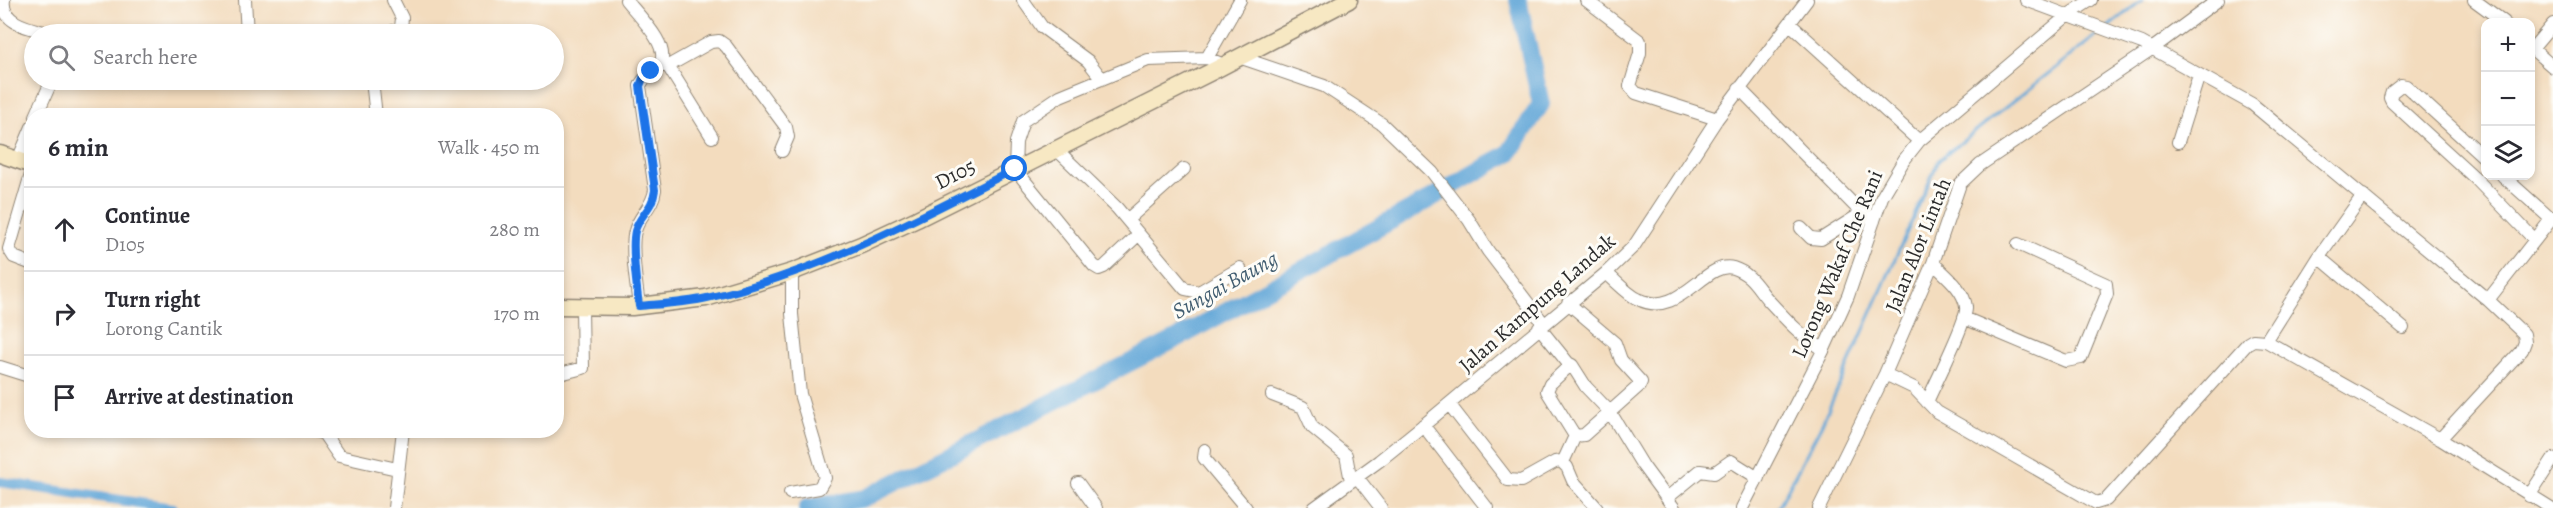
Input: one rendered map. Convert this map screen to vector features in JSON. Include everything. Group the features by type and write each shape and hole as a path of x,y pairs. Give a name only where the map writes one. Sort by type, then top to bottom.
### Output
{"street":[{"path":"4,0 2,11 5,18 24,26"},
{"path":"245,0 246,24"},
{"path":"393,0 402,18 401,24"},
{"path":"626,0 659,42 663,51 664,66 712,137"},
{"path":"1023,0 1042,27 1088,61 1102,79"},
{"path":"1207,58 1240,0"},
{"name":"D105","path":"564,307 639,306 706,298 792,272 861,245 1224,65 1329,4 1349,0"},
{"path":"1586,0 1640,41 1640,53 1630,86 1636,93 1717,119"},
{"name":"Jalan Kampung Landak","path":"1314,508 1449,404 1606,273 1634,246 1717,119 1808,0"},
{"path":"2026,0 2148,45 2263,111 2488,300 2524,334 2524,346 2440,439"},
{"name":"Lorong Wakaf Che Rani","path":"1742,508 1824,349 1848,296 1882,197 1904,160 1919,141 2068,15 2091,0"},
{"name":"Jalan Alor Lintah","path":"1819,508 1885,374 1933,264 1960,184 1980,165 2148,45 2218,0"},
{"path":"2474,0 2499,18"},
{"path":"1791,24 1919,141"},
{"path":"2535,44 2553,24"},
{"path":"639,306 634,236 638,222 654,200 655,190 640,86 643,78 711,42 719,41 726,46 786,127 788,137 782,151"},
{"path":"2535,51 2553,67"},
{"path":"1239,57 1250,63 1324,86 1382,124 1432,172 1468,219 1488,251 1568,363 1572,365 1586,387 1610,412 1643,466 1671,503 1700,471 1714,474 1731,461 1758,478"},
{"path":"1138,235 1108,264 1102,268 1096,268 1015,169 1016,142 1023,121 1060,96 1148,60 1207,58 1224,65"},
{"path":"2178,142 2199,75"},
{"path":"2481,154 2406,86 2401,85 2392,92 2390,98 2392,102 2490,193 2535,240"},
{"path":"1739,88 1862,213 1875,221"},
{"path":"40,108 48,90"},
{"path":"373,90 375,108"},
{"path":"1056,149 1127,220 1185,289 1199,292 1240,268"},
{"path":"0,154 24,163"},
{"path":"1127,220 1184,168"},
{"path":"2490,193 2503,180"},
{"path":"2488,300 2552,218 2507,180"},
{"path":"2266,341 2319,257 2363,195"},
{"path":"24,198 9,249 14,257 24,261"},
{"path":"1801,228 1811,238 1821,239 1862,213"},
{"path":"1964,318 2066,362 2081,358 2107,294 2106,284 2102,280 2018,244"},
{"path":"2319,257 2403,328"},
{"path":"1927,402 1964,318 1966,306 1953,282 1933,264"},
{"path":"1606,273 1638,299 1663,304 1677,298 1721,268 1732,268 1752,278 1767,299 1811,343 1824,349"},
{"path":"790,493 819,488 825,478 800,394 792,314 792,272"},
{"path":"1568,303 1615,343 1621,360 1640,380 1639,387 1584,435 1575,436"},
{"path":"564,373 583,368 582,308"},
{"path":"1885,374 1914,388 1937,412 2091,501 2101,503 2248,343 2253,340 2266,341 2440,439 2551,508"},
{"path":"1568,363 1567,368 1550,384 1547,391 1575,436"},
{"path":"0,367 24,374"},
{"path":"1272,395 1303,407 1312,427 1346,455 1354,479 1381,508"},
{"path":"1449,404 1508,480 1521,481 1554,462 1563,462"},
{"path":"1423,425 1487,508"},
{"path":"1563,462 1575,436"},
{"path":"327,438 339,456 397,469"},
{"path":"394,508 402,438"},
{"path":"1205,450 1204,458 1246,508"},
{"path":"2529,496 2553,459"},
{"path":"1563,462 1574,481 1597,508"},
{"path":"1078,483 1096,508"}],"waterway":[{"name":"Sungai Baung","path":"807,508 865,498 1180,337 1509,153 1541,104 1518,0"},
{"path":"2108,27 2142,0"},
{"path":"1778,508 1822,424 1939,160 2102,31"},
{"path":"0,482 173,508"}],"route":[{"path":"651,71 643,78 640,86 655,190 650,209 638,222 634,236 639,306 706,298 792,272 861,245 1015,169"}]}
